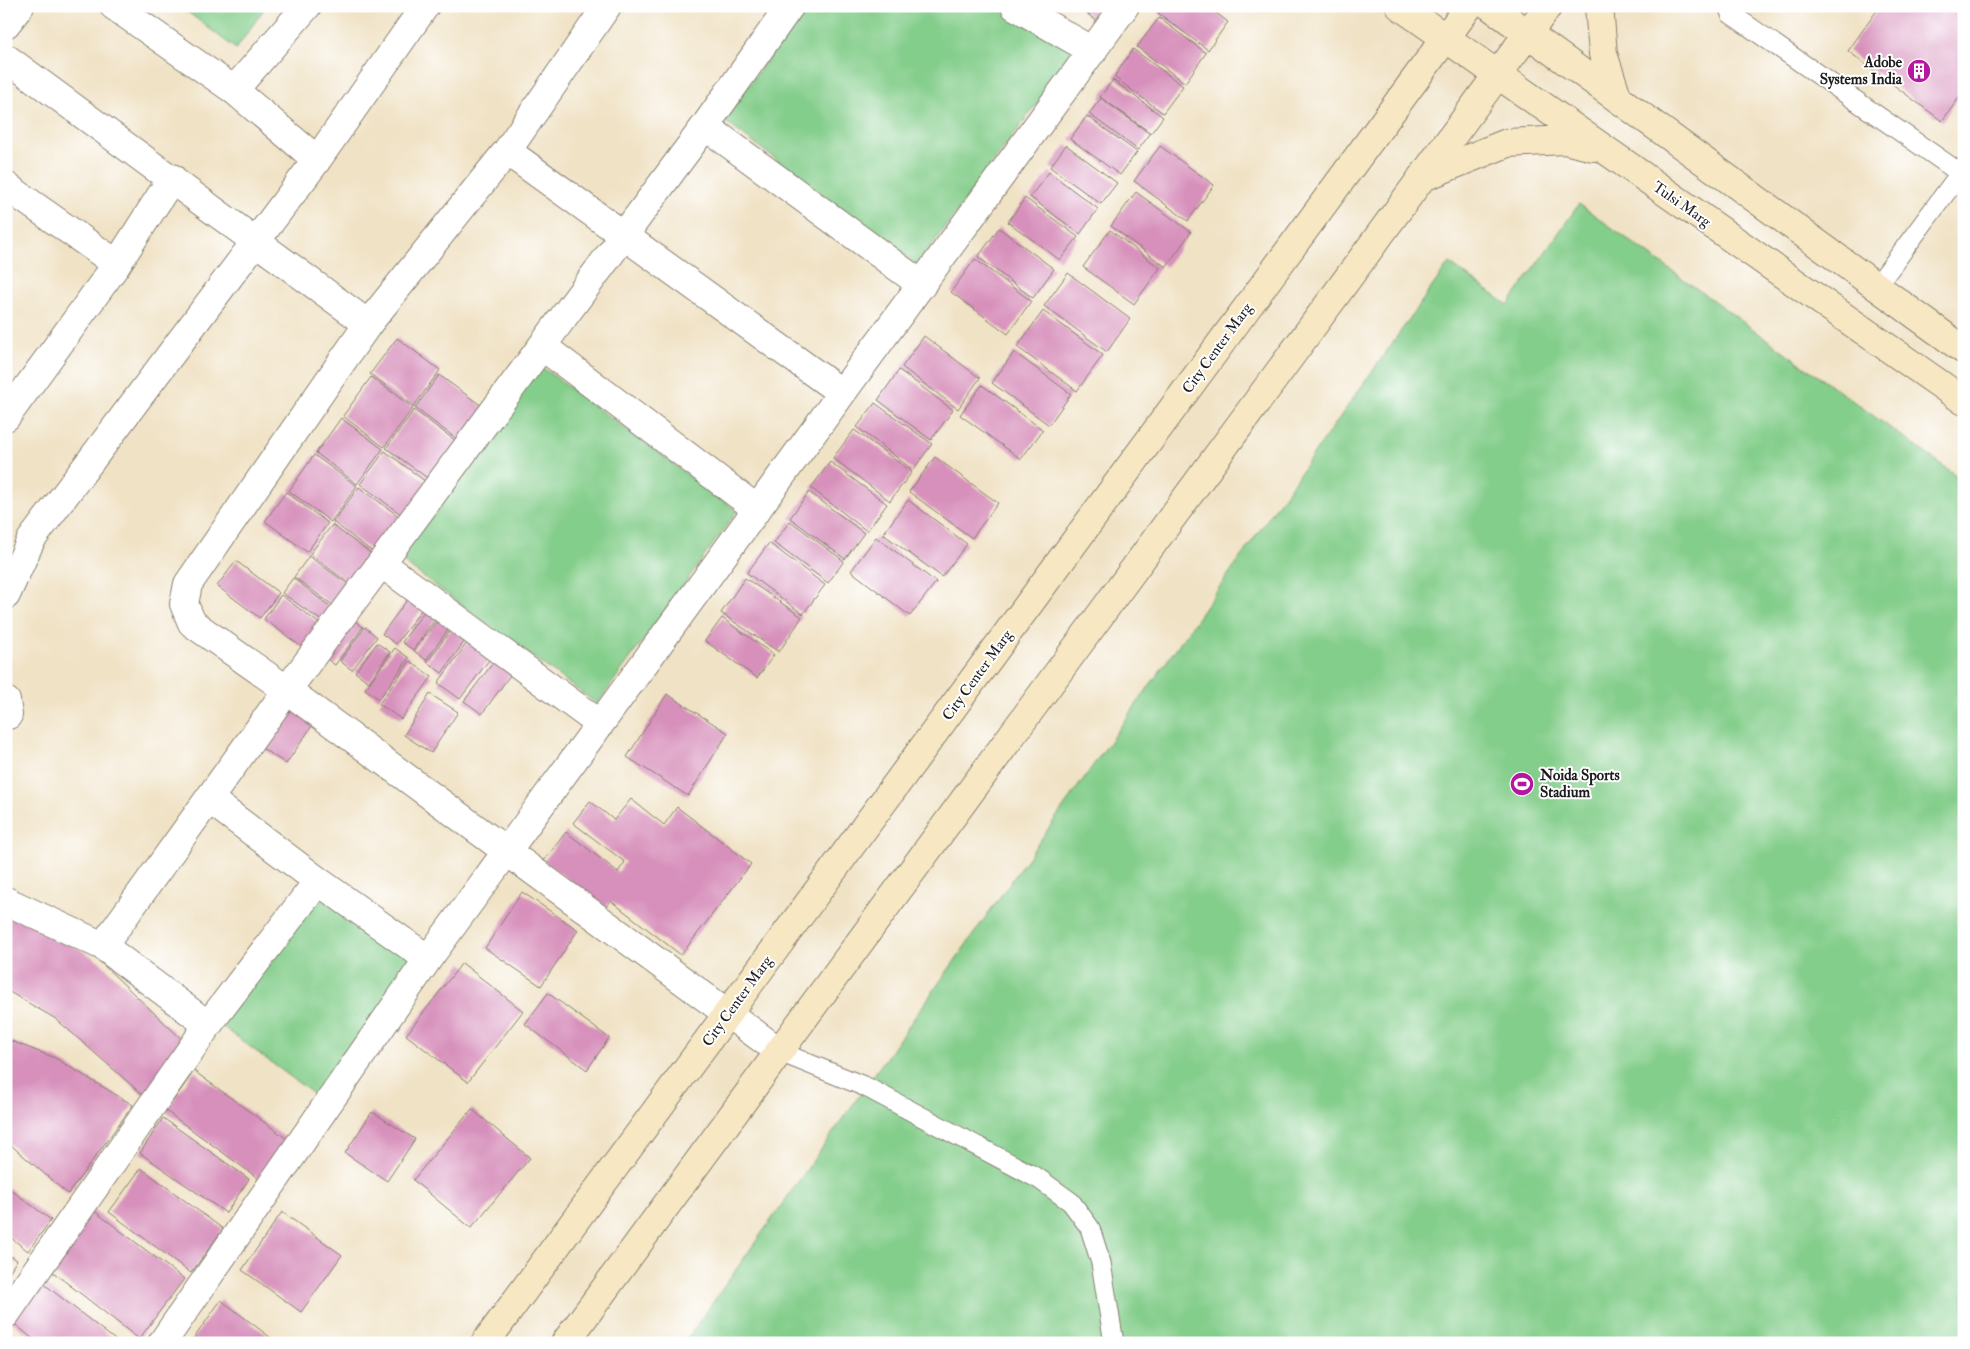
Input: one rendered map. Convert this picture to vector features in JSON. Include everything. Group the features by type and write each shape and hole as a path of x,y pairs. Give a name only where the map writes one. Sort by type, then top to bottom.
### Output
{"street":[{"path":"6,24 20,6"},
{"path":"114,6 234,90 317,160"},
{"path":"234,90 307,6"},
{"path":"607,6 507,151 368,324 188,584 184,604 192,623 288,690 780,1052"},
{"path":"103,946 381,563 705,126 790,6"},
{"path":"1015,6 1093,50"},
{"path":"162,1343 428,959 1125,6"},
{"name":"Tulsi Marg","path":"1400,6 1964,401"},
{"name":"City Center Marg","path":"485,1343 1469,6"},
{"path":"1490,6 1964,350"},
{"path":"566,1343 1548,6"},
{"path":"1600,6 1603,54 1618,99"},
{"path":"6,595 31,540 317,160 419,8"},
{"path":"6,58 172,178 256,243 368,324"},
{"path":"705,126 922,285"},
{"path":"1421,178 1507,143 1564,140 1606,151"},
{"path":"507,151 625,234 842,393"},
{"path":"6,417 117,264 172,178"},
{"path":"6,186 117,264"},
{"path":"542,346 757,509"},
{"path":"381,563 600,724"},
{"path":"209,799 318,881 428,959"},
{"path":"6,1314 208,1025 318,881"},
{"path":"6,901 103,946 208,1025"}],"lane":[{"path":"1728,6 1732,14 1962,171 1876,287"},
{"path":"780,1052 866,1087 1039,1180 1071,1202 1090,1228 1101,1263 1114,1343"}],"green space":[{"path":"180,6 266,6 236,49"},
{"path":"807,6 1017,6 1076,51 917,265 723,120"},
{"name":"Noida Sports Stadium","path":"1579,204 1964,481 1964,1343 684,1343 1449,263 1508,305"},
{"path":"540,366 737,511 597,704 399,559"},
{"path":"322,891 418,962 319,1098 222,1026"}],"building":[{"path":"1077,6 1110,6 1098,22"},
{"path":"1163,6 1207,6 1228,22 1208,50 1158,13"},
{"name":"Adobe Systems India","path":"1880,6 1964,6 1964,91 1942,121 1848,51"},
{"path":"1159,18 1206,53 1185,83 1137,47"},
{"path":"1133,49 1183,86 1163,113 1114,77"},
{"path":"1113,80 1163,117 1151,133 1100,97"},
{"path":"1101,98 1150,134 1138,150 1089,114"},
{"path":"1087,116 1137,152 1120,175 1070,139"},
{"path":"1066,145 1117,183 1101,204 1050,167"},
{"path":"1160,146 1214,185 1188,221 1134,181"},
{"path":"1049,172 1098,209 1080,234 1030,197"},
{"path":"1136,192 1191,232 1166,267 1111,226"},
{"path":"1025,198 1078,237 1060,260 1008,222"},
{"path":"999,228 1054,269 1033,298 978,257"},
{"path":"1110,230 1160,268 1134,304 1083,267"},
{"path":"975,259 1031,301 1008,334 951,292"},
{"path":"1068,273 1130,319 1107,352 1044,306"},
{"path":"1043,311 1103,355 1077,391 1017,347"},
{"path":"924,336 980,378 958,409 902,367"},
{"path":"397,338 440,370 414,406 370,374"},
{"path":"1014,352 1071,394 1049,425 992,383"},
{"path":"899,370 953,410 931,440 878,400"},
{"path":"439,375 486,409 462,443 415,408"},
{"path":"371,377 413,408 384,447 343,416"},
{"path":"982,385 1043,430 1021,459 960,415"},
{"path":"875,403 932,444 913,470 857,427"},
{"path":"414,410 460,444 433,482 386,448"},
{"path":"341,418 383,449 357,484 316,453"},
{"path":"854,430 912,472 890,501 833,458"},
{"path":"385,451 430,485 406,518 360,484"},
{"path":"314,455 357,486 331,522 289,491"},
{"path":"935,457 998,503 972,538 909,492"},
{"path":"830,462 887,504 867,531 811,488"},
{"path":"359,487 404,520 378,556 333,522"},
{"path":"286,492 328,523 307,552 265,521"},
{"path":"809,492 864,533 845,559 790,518"},
{"path":"908,500 967,544 942,577 883,534"},
{"path":"790,521 844,561 828,583 774,543"},
{"path":"332,525 376,557 354,587 310,554"},
{"path":"876,537 936,582 910,616 851,571"},
{"path":"769,543 825,585 803,614 747,573"},
{"path":"309,556 353,588 338,609 294,577"},
{"path":"236,561 279,593 260,618 217,586"},
{"path":"293,578 336,611 326,624 282,593"},
{"path":"745,578 802,617 779,652 721,613"},
{"path":"413,592 427,602 396,644 382,634"},
{"path":"281,595 324,627 307,651 264,619"},
{"path":"426,609 437,617 413,650 402,642"},
{"path":"348,616 363,627 335,665 320,654"},
{"path":"439,618 451,626 426,660 414,651"},
{"path":"722,618 774,655 757,678 705,641"},
{"path":"365,627 377,637 352,670 340,661"},
{"path":"453,627 467,638 442,673 427,662"},
{"path":"469,640 492,656 460,699 438,683"},
{"path":"377,643 390,652 369,682 355,672"},
{"path":"395,648 409,658 379,699 365,689"},
{"path":"496,659 513,671 482,714 464,701"},
{"path":"410,661 432,677 401,719 379,704"},
{"path":"430,694 458,712 431,753 404,735"},
{"path":"667,694 728,733 688,796 627,757"},
{"path":"289,701 316,720 286,764 259,746"},
{"path":"631,799 664,825 677,807 751,864 681,955 611,901 605,908 544,861 566,832 618,872 625,862 573,823 590,801 614,820"},
{"path":"522,892 578,930 541,986 485,948"},
{"path":"6,907 98,960 188,1045 144,1096 56,1019 6,990"},
{"path":"462,963 523,1011 468,1082 406,1035"},
{"path":"548,993 609,1038 587,1070 525,1024"},
{"path":"6,1039 55,1058 133,1105 68,1194 6,1141"},
{"path":"194,1071 287,1139 259,1179 166,1111"},
{"path":"472,1109 530,1158 471,1228 413,1180"},
{"path":"372,1112 415,1139 387,1181 345,1153"},
{"path":"163,1118 249,1179 226,1213 140,1153"},
{"path":"141,1168 223,1229 191,1273 109,1212"},
{"path":"6,1186 51,1220 28,1251 6,1234"},
{"path":"93,1210 184,1279 139,1339 49,1269"},
{"path":"282,1212 342,1255 301,1312 242,1270"},
{"path":"6,1253 17,1260 6,1277"},
{"path":"39,1280 119,1343 38,1343 11,1321"},
{"path":"221,1300 275,1341 274,1343 194,1343 192,1341"}],"place":[{"name":"Adobe Systems India","path":"1919,71"},
{"name":"Noida Sports Stadium","path":"1522,784"}]}
